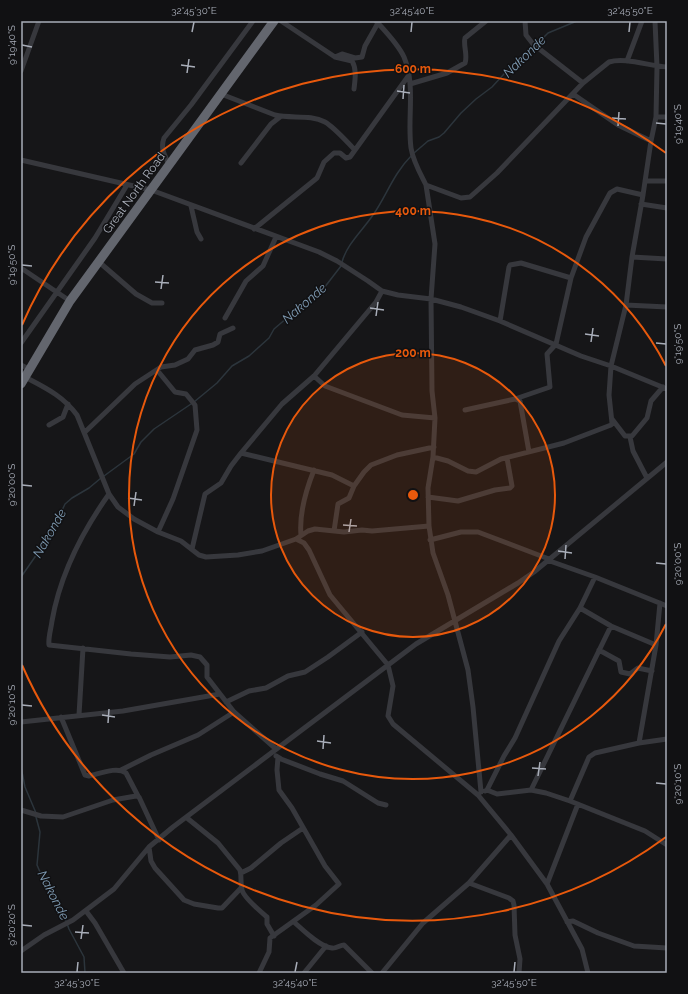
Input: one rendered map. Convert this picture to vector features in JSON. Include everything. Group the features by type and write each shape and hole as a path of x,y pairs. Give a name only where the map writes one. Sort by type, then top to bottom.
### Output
{"highway":[{"name":"Great North Road","path":"24,373 70,301 274,21"}],"street":[{"path":"21,71 39,21"},
{"path":"169,165 162,149 164,138 253,21"},
{"path":"281,21 335,57 350,60 354,63 356,76 354,89"},
{"path":"410,84 447,74 465,64 465,38 486,21"},
{"path":"525,21 526,34 535,46 584,83"},
{"path":"627,61 642,21"},
{"path":"433,457 444,459 468,471 478,472 496,461 564,443 611,425 612,419 609,395 611,366 626,305 632,257 656,117 657,66 655,21"},
{"path":"335,57 342,54 355,58 362,57 365,46 377,22 403,54 409,75 411,102 411,148 416,165 426,185 435,244 431,299 432,391 435,418 434,447 428,497 430,540 448,595 468,670 473,707 479,793"},
{"path":"426,185 461,198 470,198 497,173 584,83 609,62 627,61 667,67"},
{"path":"254,229 317,178 324,162 334,153 348,158 409,75"},
{"path":"221,94 280,116 308,118 325,122 355,150"},
{"path":"573,94 618,125 651,141"},
{"path":"241,163 271,124 280,116"},
{"path":"656,117 667,117"},
{"path":"21,160 151,190 319,252 382,291 398,295 431,299 461,307 500,321 581,356 611,366 665,388 650,403 648,414 644,423 630,437"},
{"path":"645,181 667,181"},
{"path":"21,343 95,238 127,185"},
{"path":"465,410 515,399 550,387 546,356 556,344 571,278 586,237 610,193 617,189 643,195"},
{"path":"641,204 667,208"},
{"path":"191,206 197,232 201,239"},
{"path":"225,318 246,281 263,266 276,237"},
{"path":"632,257 667,259"},
{"path":"99,262 136,294 152,303 162,303"},
{"path":"500,321 510,265 521,263 571,278"},
{"path":"22,270 70,301"},
{"path":"192,549 200,520 204,496 221,483 241,453 282,404 314,376 376,302 382,291"},
{"path":"626,305 667,307"},
{"path":"85,432 136,384 163,366 175,365 188,359 195,350 213,345 218,342 220,334 233,328"},
{"path":"157,370 175,392 186,394 195,405 197,429 173,499 158,532"},
{"path":"24,373 63,398 78,415 102,478 109,494 118,507 134,519 158,532 180,541 199,555 206,557 232,556 262,551 315,529 334,531 372,531 429,526"},
{"path":"314,376 325,386 402,415 435,418"},
{"path":"515,399 520,401 530,452"},
{"path":"49,425 63,417 68,404"},
{"path":"612,419 625,436 630,437"},
{"path":"630,437 632,448 647,478"},
{"path":"334,531 337,506 349,498 354,486 371,465 397,455 434,447"},
{"path":"241,453 332,475 354,486"},
{"path":"428,497 458,501 495,490 510,488 512,486 507,458"},
{"path":"21,951 44,935 66,925 86,911 114,889 149,847 173,827 308,727 388,664 416,644 518,583 541,567 667,462"},
{"path":"298,537 307,489 314,470"},
{"path":"109,494 94,516 74,551 56,601 48,644 50,646 83,648 131,654 170,657 200,657 207,665 207,677 226,702 234,712 274,751 278,757 320,774 343,781 378,803 386,805"},
{"path":"430,540 462,532 478,532 667,606"},
{"path":"298,537 309,550 330,595 388,664 393,686 388,710 389,719 393,724 479,793 547,884 582,950 588,973"},
{"path":"487,790 515,738 559,641 580,608 595,577"},
{"path":"639,743 656,645 660,603"},
{"path":"580,608 611,626 656,645"},
{"path":"531,790 611,626"},
{"path":"226,702 249,691 266,688 288,676 305,672 362,632"},
{"path":"79,715 83,648"},
{"path":"599,650 619,661 621,672 630,674 638,668 652,671"},
{"path":"21,722 123,711 220,694"},
{"path":"61,718 85,775 89,776 121,770 146,757 198,735 234,712"},
{"path":"570,801 591,755 600,751 667,739"},
{"path":"259,973 269,952 270,938 316,905 339,884 325,866 279,790 277,770 278,757"},
{"path":"121,770 126,773 159,840"},
{"path":"479,793 487,790 497,794 531,790 546,793 645,830 667,845"},
{"path":"21,810 41,816 63,817 113,800 138,796"},
{"path":"547,884 578,804"},
{"path":"187,818 218,843 240,870 241,888 243,894 266,917 267,924 274,936"},
{"path":"241,874 303,828"},
{"path":"382,973 423,923 469,883 511,835"},
{"path":"149,847 151,861 157,872 184,900 194,904 222,908 241,888"},
{"path":"469,883 513,901 515,935 520,959 519,973"},
{"path":"86,911 95,923 124,973"},
{"path":"568,922 574,921 598,933 634,946 667,948"},
{"path":"294,922 316,941 326,946 333,948 344,945 372,973"},
{"path":"305,973 326,946"}],"waterway":[{"name":"Nakonde","path":"414,153 428,141 439,137 444,133 461,113 492,87 516,61 548,33 577,21"},
{"name":"Nakonde","path":"342,262 347,249 373,215 395,177 405,162 412,155"},
{"name":"Nakonde","path":"194,402 217,383 232,366 249,356 269,338 274,329 324,288 341,266"},
{"name":"Nakonde","path":"104,476 134,454 141,442 154,429 191,404"},
{"name":"Nakonde","path":"21,577 51,534 65,504 101,478"},
{"name":"Nakonde","path":"21,767 25,787 36,813"},
{"name":"Nakonde","path":"36,817 40,832 37,865 43,879 62,910 69,929 84,957 85,973"}]}
